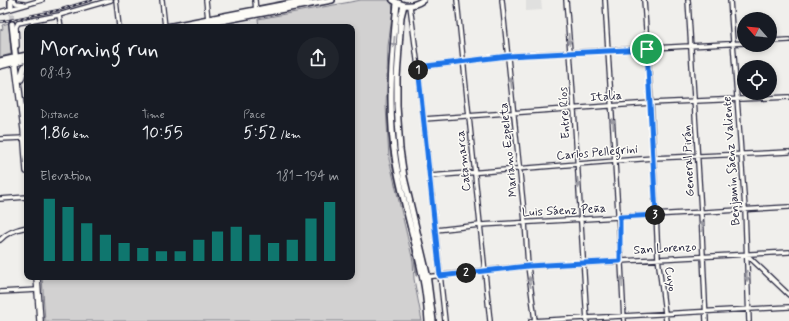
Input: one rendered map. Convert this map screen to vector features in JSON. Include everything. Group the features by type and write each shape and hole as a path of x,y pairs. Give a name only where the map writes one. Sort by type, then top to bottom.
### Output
{"main road":[{"path":"10,0 11,6"},
{"path":"187,24 256,12 305,1 332,0"},
{"path":"423,0 419,3 407,6 395,1 391,106 394,148 404,200 425,277 428,321"},
{"path":"407,6 401,17 397,78 398,122 404,177 433,321"},
{"path":"199,24 208,21"},
{"path":"12,24 24,138"},
{"path":"0,66 24,55"},
{"path":"16,59 19,65 24,111"},
{"path":"0,61 24,59"},
{"path":"21,79 24,68"},
{"path":"37,280 40,321"}],"street":[{"path":"5,11 10,0"},
{"path":"14,0 19,4 27,4"},
{"path":"0,12 42,0"},
{"path":"16,59 16,27 18,23 59,15 111,0"},
{"path":"116,0 119,24"},
{"path":"162,0 166,24"},
{"path":"206,0 208,21"},
{"path":"255,0 256,12"},
{"name":"Catamarca","path":"457,0 490,321"},
{"name":"Mariano Ezpeleta","path":"502,0 520,168 528,266 535,321"},
{"name":"Entre Ríos","path":"566,0 581,219 582,263 587,320"},
{"path":"605,0 620,217 620,261 624,321"},
{"name":"Cuyo","path":"644,0 651,103 658,258 666,321"},
{"name":"General Pirán","path":"688,0 695,102 706,321"},
{"name":"Benjamín Sáenz Valiente","path":"730,0 745,209 749,321"},
{"path":"407,6 418,67 445,321"},
{"path":"59,15 60,24"},
{"path":"777,41 789,40"},
{"path":"418,67 508,56 570,54 734,43"},
{"name":"Italia","path":"777,97 789,96"},
{"name":"Italia","path":"424,119 651,103 737,100"},
{"path":"0,139 24,138"},
{"name":"Carlos Pellegrini","path":"430,176 653,158 789,152"},
{"path":"0,199 24,197"},
{"name":"Luis Sáenz Peña","path":"436,230 525,222 789,207"},
{"path":"0,240 14,230 24,228"},
{"name":"San Lorenzo","path":"425,277 528,266 789,252"},
{"path":"746,254 789,295"},
{"path":"0,292 38,290"},
{"path":"531,321 587,320 624,316 789,307"}],"shaded area":[{"path":"361,0 388,0 392,4 393,10 388,46 386,106 389,159 413,261 414,279 422,321 45,321 42,280 355,280 355,24 259,24 258,19"},
{"path":"526,0 541,0 542,10 526,11"},
{"path":"258,19 259,24 232,24"},
{"path":"398,19 396,123 424,269 408,212 394,136 393,86"},
{"path":"9,23 11,54 0,57 0,30 3,29 2,25"},
{"path":"388,130 398,189 413,246 417,276 412,246 397,189 389,145"}],"tunnel":[{"path":"11,6 12,24"}],"railway":[{"path":"0,22 59,10 92,0"}],"route":[{"path":"647,49 656,215 620,217 620,261 528,266 440,276 418,67 508,56 647,49"}]}
